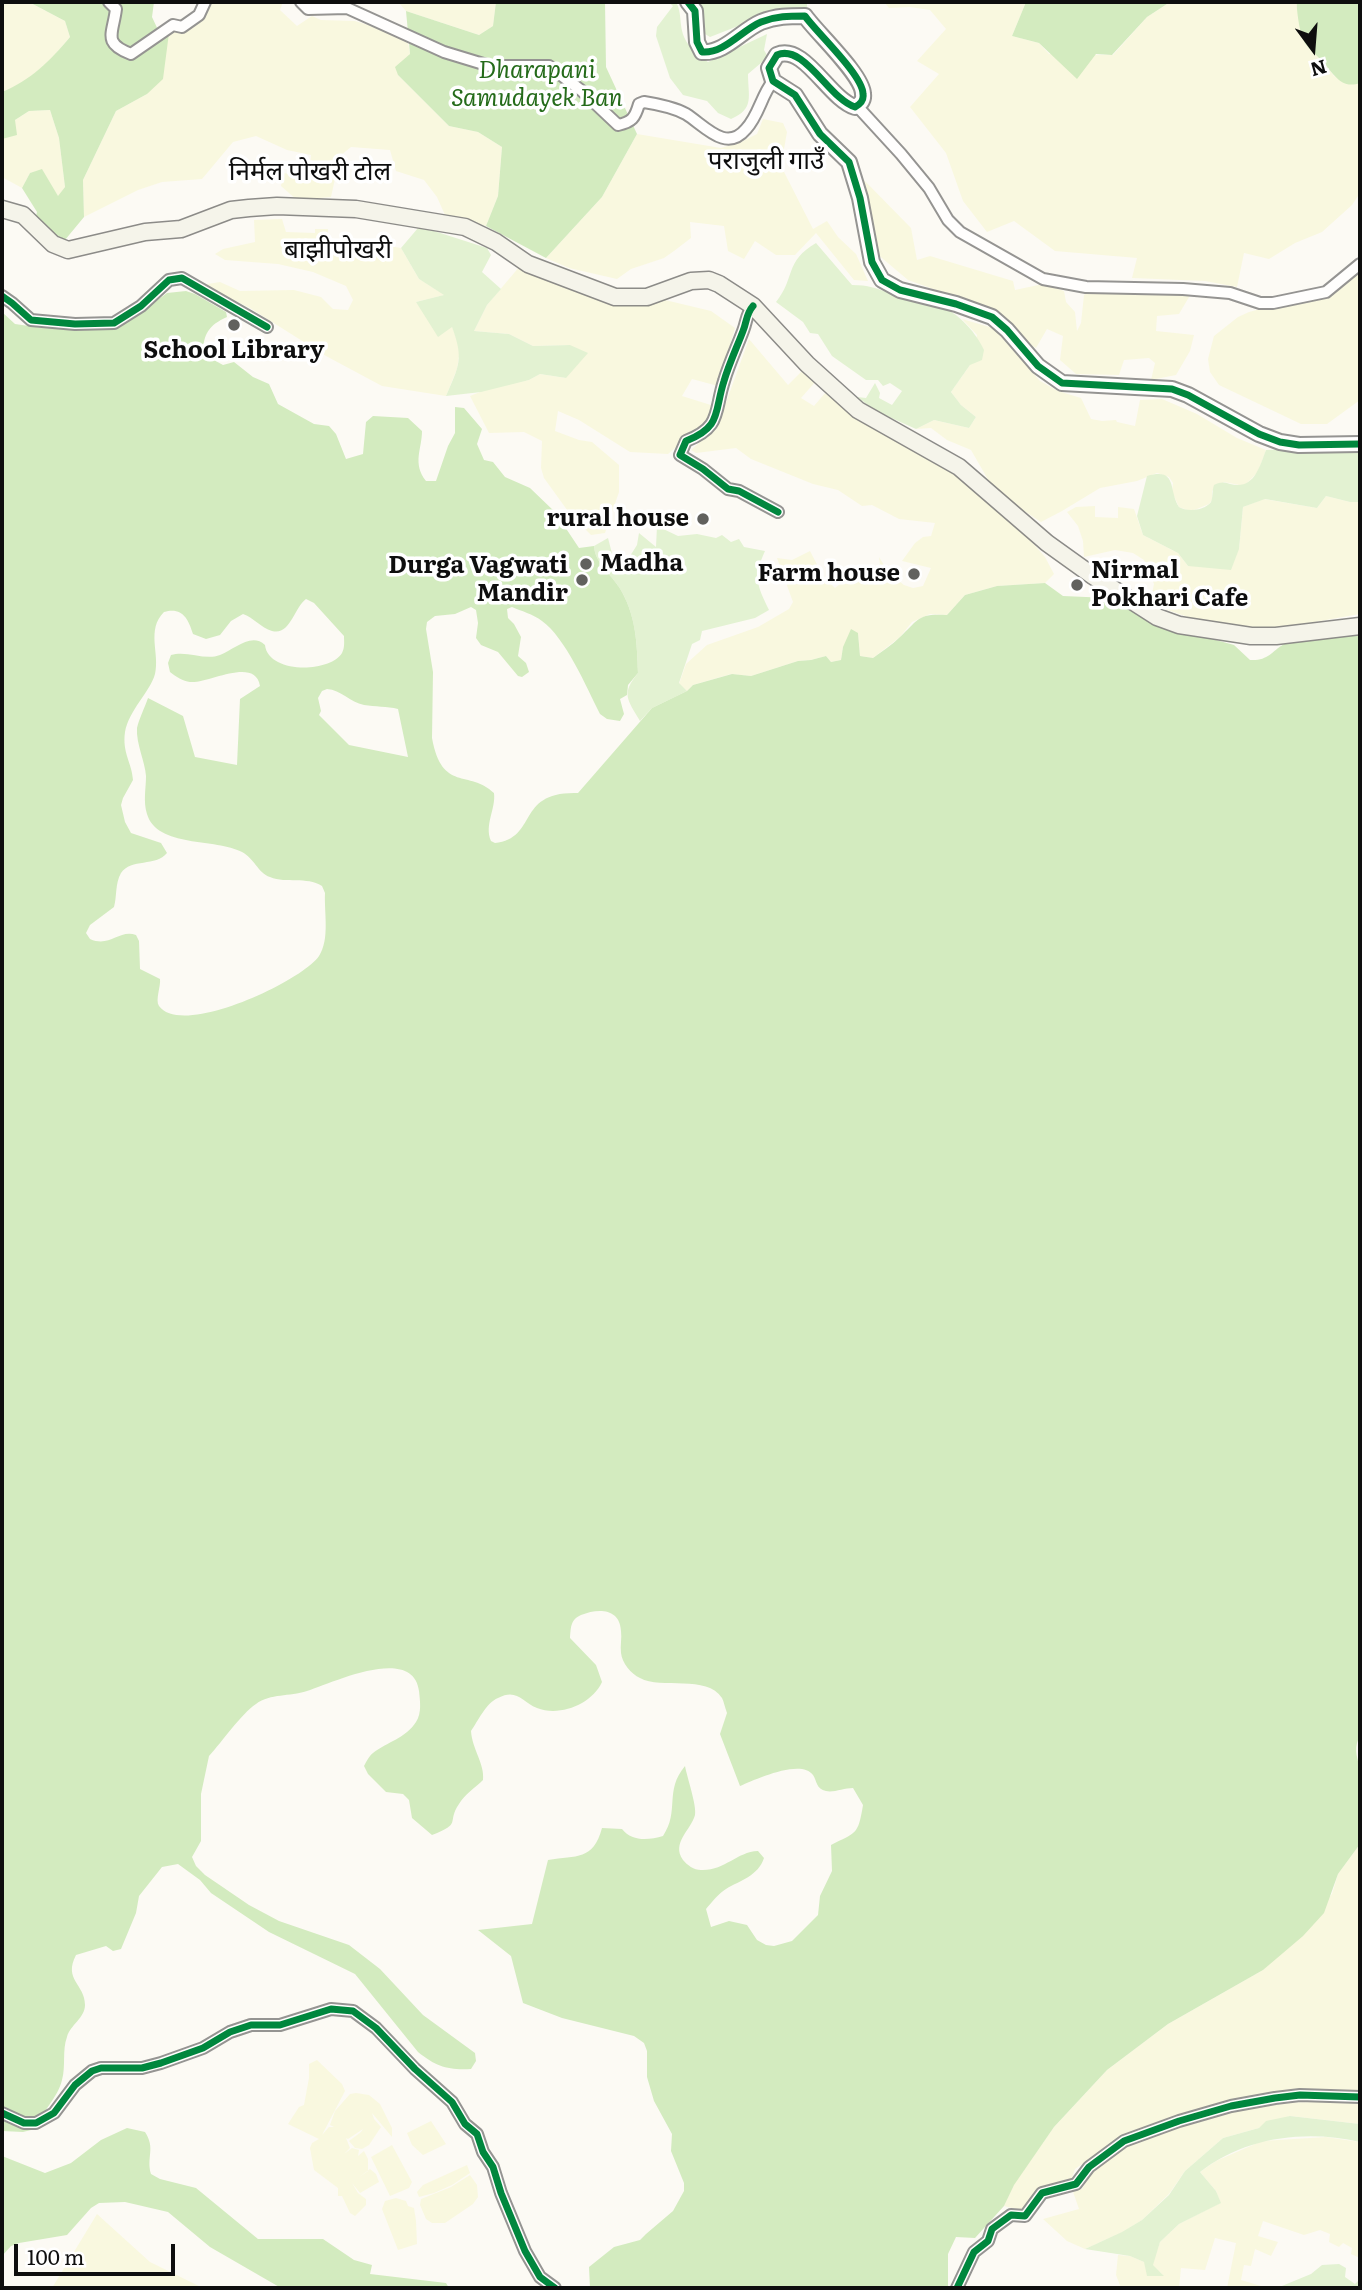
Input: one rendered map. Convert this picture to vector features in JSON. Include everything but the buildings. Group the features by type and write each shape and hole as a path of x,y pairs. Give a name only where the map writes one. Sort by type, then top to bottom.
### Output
{"main road":[{"path":"2,208 23,215 53,244 68,250 145,232 181,229 240,209 277,206 356,209 465,227 496,242 528,264 615,297 648,297 691,281 709,280 754,306 807,364 859,410 959,467 1047,543 1157,617 1179,625 1251,636 1276,636 1360,626"}],"street":[{"path":"109,2 116,9 111,32 112,42 116,48 131,54 173,25 182,27 200,15 205,2"},
{"path":"301,2 307,9 347,8 444,52 490,66 549,66 582,90 618,125 635,118 641,102 684,113 720,139 737,137 754,117 764,94 773,82"},
{"path":"688,2 695,11 697,43 699,49 704,52 721,47 762,21 783,15 805,16 825,37 859,82 863,97 858,106"},
{"path":"1360,264 1326,292 1273,303 1260,303 1230,293 1086,287 1043,279 960,232 948,220 929,188 858,106 849,105 842,100 808,66 788,52 780,52 774,58 769,72 773,82 795,95 820,134 849,162 860,198 875,270 888,284 992,317 1038,366 1062,383 1171,389 1280,442 1299,445 1360,444"},
{"path":"2,296 31,320 75,324 114,323 141,306 169,279 182,278 267,327"},
{"path":"754,306 747,313 712,423 701,436 686,441 680,456 703,469 728,489 739,491 779,512"},
{"path":"2,2113 24,2123 36,2123 54,2113 75,2085 92,2071 101,2068 142,2068 203,2048 230,2032 251,2025 280,2025 331,2009 353,2011 376,2028 452,2102 465,2124 477,2134 483,2152 493,2167 525,2251 540,2277 555,2288"},
{"path":"957,2288 974,2252 988,2241 992,2229 1011,2215 1025,2216 1042,2193 1076,2184 1089,2167 1124,2141 1179,2121 1242,2104 1300,2095 1360,2096"}],"green space":[{"path":"2,2 29,2 65,21 70,37 48,63 20,85 2,92"},
{"path":"29,2 154,2 152,17 159,32 169,33 163,79 147,94 116,111 83,180 84,217 60,246 35,220 37,212 22,188 30,173 42,169 58,196 65,187 59,138 50,110 29,111 15,120 17,135 2,139 2,92 39,69 70,37 65,21"},
{"path":"212,2 283,2 280,10 297,26 312,16 321,20 355,21 391,32 408,43 410,54 398,75 449,126 478,132 502,147 498,196 486,226 445,215 437,197 424,180 396,171 390,150 351,147 340,156 331,197 297,200 281,186 283,173 309,176 311,155 287,150 256,136 233,142 202,179 162,182 138,190 84,217 83,180 116,111 147,94 169,33 193,28"},
{"path":"398,2 496,2 493,26 479,35 406,11"},
{"name":"Dharapani Samudayek Ban","path":"496,2 605,2 606,67 637,134 602,197 546,258 486,226 498,196 502,147 478,132 449,126 398,75 395,67 410,54 406,11 479,35 493,26"},
{"path":"668,2 676,2 687,42 708,62 767,34 764,50 768,57 748,74 747,106 739,115 731,119 718,113 707,101 683,95 670,78 656,36 657,27 673,6"},
{"path":"693,2 807,2 807,9 774,12 710,37 700,31"},
{"path":"884,2 1026,2 1012,36 1039,43 1049,54 1113,55 1147,17 1170,2 1297,2 1301,35 1307,46 1334,76 1360,83 1360,193 1352,205 1322,232 1295,243 1269,259 1244,253 1237,287 1205,281 1132,278 1137,258 1055,251 1014,221 987,232 963,201 946,153 910,107 939,74 917,61 946,29 930,10 889,8"},
{"path":"1026,2 1170,2 1147,17 1112,55 1096,54 1077,79 1039,43 1012,36"},
{"path":"1297,2 1360,2 1360,83 1353,85 1342,82 1306,45"},
{"path":"50,110 59,138 65,187 58,197 42,170 30,173 22,188 2,177 2,139 15,120 29,111"},
{"path":"763,119 783,123 787,132 781,166 813,229 827,221 838,237 856,254 868,281 854,280 816,233 795,255 776,255 755,241 744,259 728,251 724,226 690,222 691,238 664,258 631,269 617,279 569,268 546,258 602,197 637,134 721,148 757,134"},
{"path":"861,177 911,228 917,260 930,256 1013,281 1015,290 1043,284 1064,291 1066,302 1075,312 1077,331 1081,323 1084,295 1090,291 1192,292 1179,314 1157,316 1156,331 1194,335 1190,351 1176,375 1151,380 1155,363 1149,358 1124,360 1119,375 1076,374 1060,360 1063,336 1047,329 1036,348 1023,341 992,310 908,280 876,253"},
{"path":"282,219 286,232 315,233 315,229 328,229 327,243 351,245 355,240 401,248 419,279 445,295 416,302 452,326 460,349 457,369 446,396 382,386 326,356 250,308 202,285 220,282 240,291 294,290 321,297 333,309 348,310 353,300 346,286 313,272 278,264 225,260 215,254 223,249 255,242 254,220"},
{"path":"418,228 487,248 491,255 482,272 501,289 487,305 474,331 509,334 533,346 570,345 588,353 566,378 540,374 529,380 481,392 446,396 458,362 456,338 452,327 438,337 416,302 444,295 419,279 401,248"},
{"path":"816,243 852,285 868,286 928,300 949,310 970,328 984,350 982,360 970,365 951,392 961,405 976,417 969,428 934,420 916,429 876,411 857,397 866,398 875,383 880,393 879,398 892,405 902,391 890,383 883,386 878,380 866,380 832,356 818,334 810,333 803,322 776,302 799,257"},
{"path":"520,266 611,303 651,305 665,300 711,311 735,328 718,386 692,379 682,396 714,406 704,427 668,454 630,452 579,420 558,411 555,431 592,442 619,465 619,492 605,533 591,535 570,514 544,478 541,468 542,441 524,432 489,433 470,396 490,388 529,380 540,374 566,378 570,345 533,346 509,334 474,331 487,305"},
{"path":"1360,270 1360,400 1327,424 1301,424 1219,385 1210,372 1208,359 1214,336 1249,312 1271,306 1307,303 1327,294"},
{"path":"186,291 226,312 227,317 208,331 203,354 223,365 234,362 253,377 269,384 278,404 314,424 329,426 336,434 346,459 363,454 366,422 373,416 408,418 422,431 419,468 426,481 436,481 455,433 455,407 464,408 482,429 477,444 484,460 493,462 505,477 530,488 555,512 579,548 594,546 600,563 625,597 636,639 638,673 628,685 627,695 620,699 624,714 620,721 607,719 600,714 567,651 551,629 535,616 512,607 507,609 508,618 521,637 518,656 526,663 529,672 522,677 518,676 498,652 481,645 476,638 476,610 471,607 455,614 435,616 427,622 433,672 432,738 437,755 449,773 485,786 494,793 489,835 495,843 518,833 545,799 558,794 578,793 652,708 687,691 693,685 732,674 751,676 798,661 826,656 831,662 841,660 851,629 858,633 860,656 873,658 894,643 920,618 947,615 965,595 997,586 1045,583 1063,596 1109,598 1154,623 1234,645 1250,660 1265,657 1291,640 1320,634 1360,631 1360,1736 1356,1751 1360,1767 1360,1844 1338,1874 1324,1913 1303,1936 1263,1970 1168,2024 1107,2070 1054,2127 1014,2185 1004,2206 975,2238 956,2237 948,2254 948,2288 590,2288 589,2267 614,2247 640,2240 673,2211 684,2191 684,2183 671,2151 672,2134 654,2101 647,2077 647,2051 644,2043 634,2036 562,2018 523,2003 511,1956 478,1930 532,1924 548,1860 589,1851 602,1828 622,1829 641,1839 663,1836 671,1818 675,1784 685,1766 695,1815 680,1842 683,1860 696,1869 709,1870 750,1852 758,1851 764,1858 758,1869 723,1891 706,1909 711,1927 729,1921 747,1925 757,1940 766,1945 774,1946 792,1941 818,1915 820,1896 832,1871 831,1845 855,1832 863,1805 853,1788 823,1790 807,1770 788,1769 740,1786 720,1734 727,1713 722,1698 706,1686 660,1683 633,1674 622,1657 620,1623 612,1614 601,1611 577,1617 573,1622 570,1638 596,1665 602,1682 597,1690 583,1702 565,1710 537,1708 510,1694 490,1704 471,1731 483,1780 461,1801 451,1825 432,1835 412,1818 409,1800 403,1794 386,1792 368,1774 364,1766 372,1754 407,1732 418,1718 419,1691 413,1677 402,1670 370,1670 307,1691 262,1701 244,1714 209,1756 201,1794 201,1841 192,1857 196,1866 249,1905 279,1921 349,1945 380,1969 423,2015 475,2053 476,2061 471,2069 443,2066 425,2057 418,2052 355,1974 269,1932 211,1893 200,1880 178,1864 162,1867 139,1896 136,1913 121,1949 113,1951 106,1946 76,1955 73,1976 82,1992 85,2005 83,2014 67,2037 60,2086 31,2130 2,2131 2,312 15,324 43,328 112,326 137,315 167,293","holes":["306,599 314,603 344,636 342,653 335,660 313,667 288,666 269,654 260,641 254,640 214,657 171,655 168,663 170,672 187,681 198,682 240,672 256,677 260,686 240,699 237,765 195,757 183,716 148,698 137,734 146,776 146,809 153,825 175,837 242,852 270,877 310,881 322,886 325,893 326,926 322,949 308,967 267,991 215,1011 191,1015 172,1014 159,1006 160,979 140,969 139,941 136,935 124,934 97,941 90,939 86,933 90,925 114,907 118,881 125,868 157,860 167,853 161,843 131,833 121,805 133,780 125,746 125,732 155,674 156,626 164,612 175,611 183,615 193,634 206,639 220,635 231,621 243,614 268,630 278,631 288,625","327,689 364,705 398,709 408,757 349,745 319,715 321,711 318,698 322,691"]},
{"path":"962,319 993,328 1040,381 1058,391 1081,398 1091,419 1116,420 1135,426 1140,400 1162,399 1266,450 1258,472 1244,486 1224,482 1212,491 1209,504 1190,511 1179,507 1169,477 1157,473 1137,481 1100,488 1041,522 990,483 971,450 947,440 931,428 916,429 934,420 969,428 976,417 961,405 951,392 970,365 977,335"},
{"path":"749,339 788,385 804,369 817,380 801,398 814,406 826,392 867,425 900,439 957,475 1025,534 1045,557 1054,574 1045,583 997,586 965,595 947,615 930,614 912,622 900,637 873,658 860,656 858,633 843,647 841,660 831,662 826,656 798,661 751,676 731,674 693,685 687,691 679,684 686,664 707,645 758,627 789,609 793,602 777,558 792,560 810,551 823,576 835,588 852,574 863,576 880,564 879,557 889,573 904,585 913,588 923,586 931,568 902,561 915,543 923,537 931,536 935,523 899,519 872,505 862,506 838,490 813,484 751,459 736,448 696,453 691,450 710,433 720,419"},
{"path":"1266,450 1360,450 1360,502 1326,496 1317,508 1265,499 1243,507 1239,549 1231,570 1188,566 1178,553 1143,535 1137,516 1147,476 1157,474 1168,477 1179,507 1195,510 1211,502 1214,485 1238,485 1250,481"},
{"path":"1326,496 1360,502 1360,614 1286,627 1220,628 1150,604 1154,584 1144,560 1133,553 1115,550 1084,557 1078,526 1067,512 1076,507 1095,506 1095,517 1118,518 1118,507 1134,509 1143,535 1178,553 1188,566 1239,549 1243,507 1264,499 1317,508"},
{"path":"657,526 678,536 697,534 716,538 722,535 731,542 739,539 744,547 765,551 758,581 769,610 755,618 702,631 700,640 692,644 679,683 687,691 652,708 640,721 628,697 629,686 638,673 632,618 625,597 600,563 594,546 608,538 615,565 625,564 637,545 639,533 656,547"},
{"path":"1360,1844 1360,2091 1307,2089 1260,2095 1189,2111 1123,2136 1075,2169 1071,2180 1038,2189 1024,2211 1004,2206 1013,2185 1054,2127 1107,2070 1168,2024 1263,1970 1332,1894 1338,1874"},
{"path":"317,2060 342,2084 345,2091 322,2135 329,2127 334,2127 330,2125 335,2111 350,2094 356,2093 369,2095 380,2104 392,2128 392,2137 372,2113 381,2127 369,2145 362,2149 355,2148 349,2141 363,2129 346,2138 350,2148 344,2154 352,2148 359,2150 358,2156 364,2151 368,2159 368,2170 376,2174 379,2182 360,2193 352,2183 358,2193 366,2199 366,2205 355,2216 350,2213 342,2196 338,2196 338,2188 314,2170 310,2148 312,2143 319,2139 288,2124 299,2107 304,2105 309,2064"},
{"path":"1360,2101 1360,2124 1290,2116 1223,2138 1185,2171 1169,2194 1142,2220 1085,2249 1067,2241 1043,2219 1079,2209 1072,2189 1082,2189 1092,2172 1117,2149 1172,2128 1219,2113 1270,2103"},
{"path":"1290,2116 1360,2124 1360,2142 1318,2136 1276,2139 1236,2151 1217,2160 1200,2172 1216,2191 1221,2203 1179,2224 1160,2242 1153,2265 1164,2276 1147,2276 1144,2262 1130,2256 1085,2249 1142,2220 1169,2195 1185,2171 1223,2138 1259,2128 1266,2121"},
{"path":"431,2121 446,2144 423,2155 412,2145 407,2133"},
{"path":"127,2128 145,2132 150,2148 151,2174 160,2179 196,2188 258,2239 323,2239 354,2260 372,2265 370,2274 446,2283 449,2288 281,2288 210,2247 168,2212 125,2202 99,2203 91,2208 67,2235 19,2243 11,2246 2,2256 2,2156 45,2173 71,2163 101,2140"},
{"path":"1326,2137 1360,2142 1360,2258 1351,2254 1352,2248 1343,2243 1339,2247 1329,2242 1330,2234 1320,2230 1304,2235 1263,2221 1258,2236 1278,2242 1271,2256 1255,2249 1251,2266 1244,2265 1241,2280 1261,2286 1260,2288 1227,2288 1236,2243 1215,2238 1205,2270 1181,2268 1179,2288 1121,2288 1116,2275 1118,2255 1130,2256 1144,2262 1163,2275 1152,2265 1160,2242 1179,2224 1220,2203 1216,2191 1200,2172 1216,2161 1262,2141"},
{"path":"392,2145 412,2182 409,2188 390,2196 371,2157"},
{"path":"467,2165 470,2173 452,2185 419,2197 417,2192 423,2185"},
{"path":"470,2175 477,2185 478,2197 473,2204 445,2223 432,2223 426,2219 420,2205 421,2199 451,2187"},
{"path":"396,2198 406,2201 408,2206 414,2208 417,2244 398,2250 382,2209 385,2201"},
{"path":"97,2214 150,2262 203,2288 52,2288"},
{"path":"1339,2264 1346,2268 1345,2277 1355,2284 1360,2279 1360,2288 1277,2288 1311,2274 1322,2265"}],"cycle path":[{"path":"688,2 695,11 697,42 702,52 718,49 767,20 805,16 855,76 863,96 855,107 845,102 797,57 787,53 777,55 769,68 773,81 795,95 820,134 849,162 860,198 872,262 882,280 900,290 956,304 992,317 1038,366 1062,383 1172,389 1280,442 1299,445 1360,444"},
{"path":"2,296 31,320 75,324 114,323 141,306 169,280 182,278 267,327"},
{"path":"753,306 726,375 715,417 706,430 686,441 680,455 728,489 739,491 778,512"},
{"path":"2,2113 24,2123 36,2123 54,2113 75,2085 92,2071 101,2068 142,2068 161,2063 203,2048 230,2032 251,2025 280,2025 331,2009 353,2011 376,2028 415,2069 452,2102 465,2124 477,2134 483,2152 493,2167 525,2251 540,2277 555,2288"},
{"path":"957,2288 974,2252 988,2241 992,2229 1011,2215 1025,2216 1042,2193 1076,2184 1089,2167 1124,2141 1231,2106 1300,2095 1360,2097"}],"place":[{"name":"School Library","path":"234,325"},
{"name":"rural house","path":"703,519"},
{"name":"Madha","path":"586,564"},
{"name":"Farm house","path":"914,574"},
{"name":"Durga Vagwati Mandir","path":"582,580"},
{"name":"Nirmal Pokhari Cafe","path":"1077,585"}],"district":[{"name":"पराजुली गाउँ","path":"766,161"},
{"name":"निर्मल पोखरी टोल","path":"310,172"},
{"name":"बाझीपोखरी","path":"338,250"}]}
